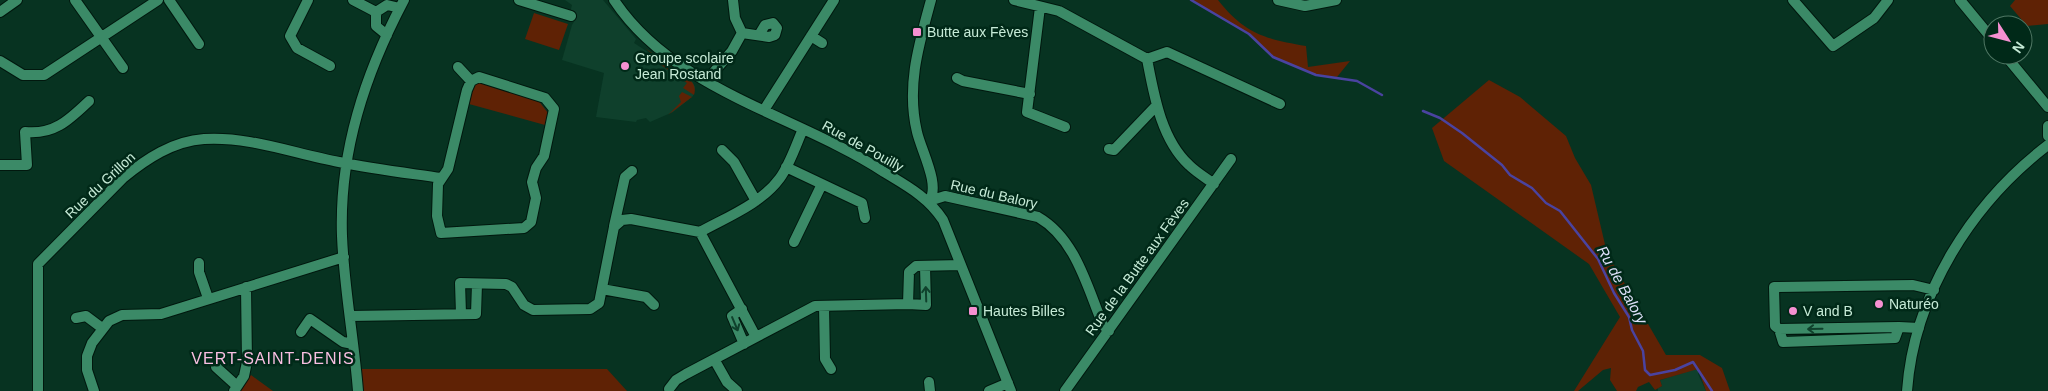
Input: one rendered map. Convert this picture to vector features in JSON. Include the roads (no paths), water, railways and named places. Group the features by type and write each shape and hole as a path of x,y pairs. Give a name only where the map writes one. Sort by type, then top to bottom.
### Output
{"street":[{"path":"0,12 17,0"},
{"path":"76,0 123,68"},
{"path":"0,61 24,75 44,75 158,0"},
{"path":"169,0 199,44"},
{"path":"308,0 290,36 296,48 330,66"},
{"path":"353,0 376,12"},
{"path":"519,0 571,16"},
{"name":"Rue de Pouilly","path":"614,0 646,39 706,81 863,159 929,201 943,220 1010,387"},
{"path":"733,0 735,18 742,33"},
{"path":"764,110 834,0"},
{"path":"929,201 933,194 933,182 917,132 912,91 914,67 931,0"},
{"path":"1014,0 1059,12 1147,59 1167,52 1280,104"},
{"path":"1278,0 1305,6 1336,0"},
{"path":"1793,0 1833,46 1874,18 1888,0"},
{"path":"1960,0 1983,28"},
{"path":"358,391 344,257 342,218 346,164 359,104 387,35 402,4 387,5 376,12"},
{"path":"1040,7 1027,112 1065,127"},
{"path":"376,12 376,26 387,35"},
{"path":"706,81 732,51 742,33"},
{"path":"742,33 759,35"},
{"path":"811,36 822,44"},
{"path":"1147,59 1157,105 1168,135 1188,165 1214,184"},
{"path":"2013,65 2048,107"},
{"path":"458,67 471,80"},
{"path":"479,77 545,98 554,109 544,156 536,168 532,182 536,198 531,222 524,228 441,232 437,216 438,184 448,170 471,80 479,77"},
{"path":"957,78 963,82 1030,94"},
{"path":"0,165 27,165 25,132 39,133 64,124 89,101"},
{"path":"1109,148 1114,150 1157,105"},
{"path":"2048,126 2048,136"},
{"path":"614,227 622,220 631,219 700,232 756,201 780,178 803,129"},
{"name":"Rue du Grillon","path":"38,391 38,264 138,166 163,150 185,142 204,139 231,140 346,164 441,178"},
{"path":"1907,391 1919,328 1953,250 1970,224 2003,186 2048,145"},
{"path":"722,150 734,162 756,201"},
{"name":"Rue de la Butte aux Fèves","path":"1065,391 1231,159"},
{"path":"786,166 862,203 865,218"},
{"path":"461,314 460,284 506,284 512,287 524,304 533,310 590,309 599,303 625,177 632,171"},
{"path":"794,242 822,184"},
{"name":"Rue du Balory","path":"929,201 945,196 1038,217 1046,222 1068,244 1103,325 1108,331"},
{"path":"700,232 756,337"},
{"path":"94,391 87,370 87,356 92,343 109,321 122,315 161,314 344,257"},
{"path":"199,263 199,272 208,298"},
{"path":"908,304 909,272 916,266 961,265"},
{"path":"668,389 676,380 815,306 926,305 925,266"},
{"path":"350,316 476,314 477,284"},
{"path":"1899,327 1895,338 1783,342 1779,329 1775,326 1774,287 1913,285 1934,290"},
{"path":"216,367 236,389 244,376 247,362 246,287"},
{"path":"602,289 646,297 654,305"},
{"path":"824,306 825,359 831,369"},
{"path":"742,309 732,316 744,344"},
{"path":"76,318 86,316 102,328"},
{"path":"301,332 310,319 343,342 353,344"},
{"path":"1844,341 1841,335 1847,328"},
{"path":"1779,329 1919,328"},
{"path":"714,359 727,382 737,391"},
{"path":"989,391 1010,387"}],"waterway":[{"name":"Ru de Balory","path":"1191,0 1249,34 1273,57 1316,75 1357,81 1382,95"},
{"name":"Ru de Balory","path":"1423,111 1440,118 1462,133 1502,165 1510,175 1532,188 1546,203 1560,211 1598,259 1614,293 1629,317 1632,330 1643,351 1645,370 1650,375 1675,370 1693,362 1712,391"}],"place":[{"name":"Butte aux Fèves","path":"917,32"},
{"name":"Groupe scolaire Jean Rostand","path":"625,66"},
{"name":"Naturéo","path":"1879,304"},
{"name":"Hautes Billes","path":"973,311"},
{"name":"V and B","path":"1793,311"}],"district":[{"name":"VERT-SAINT-DENIS","path":"273,358"}]}
